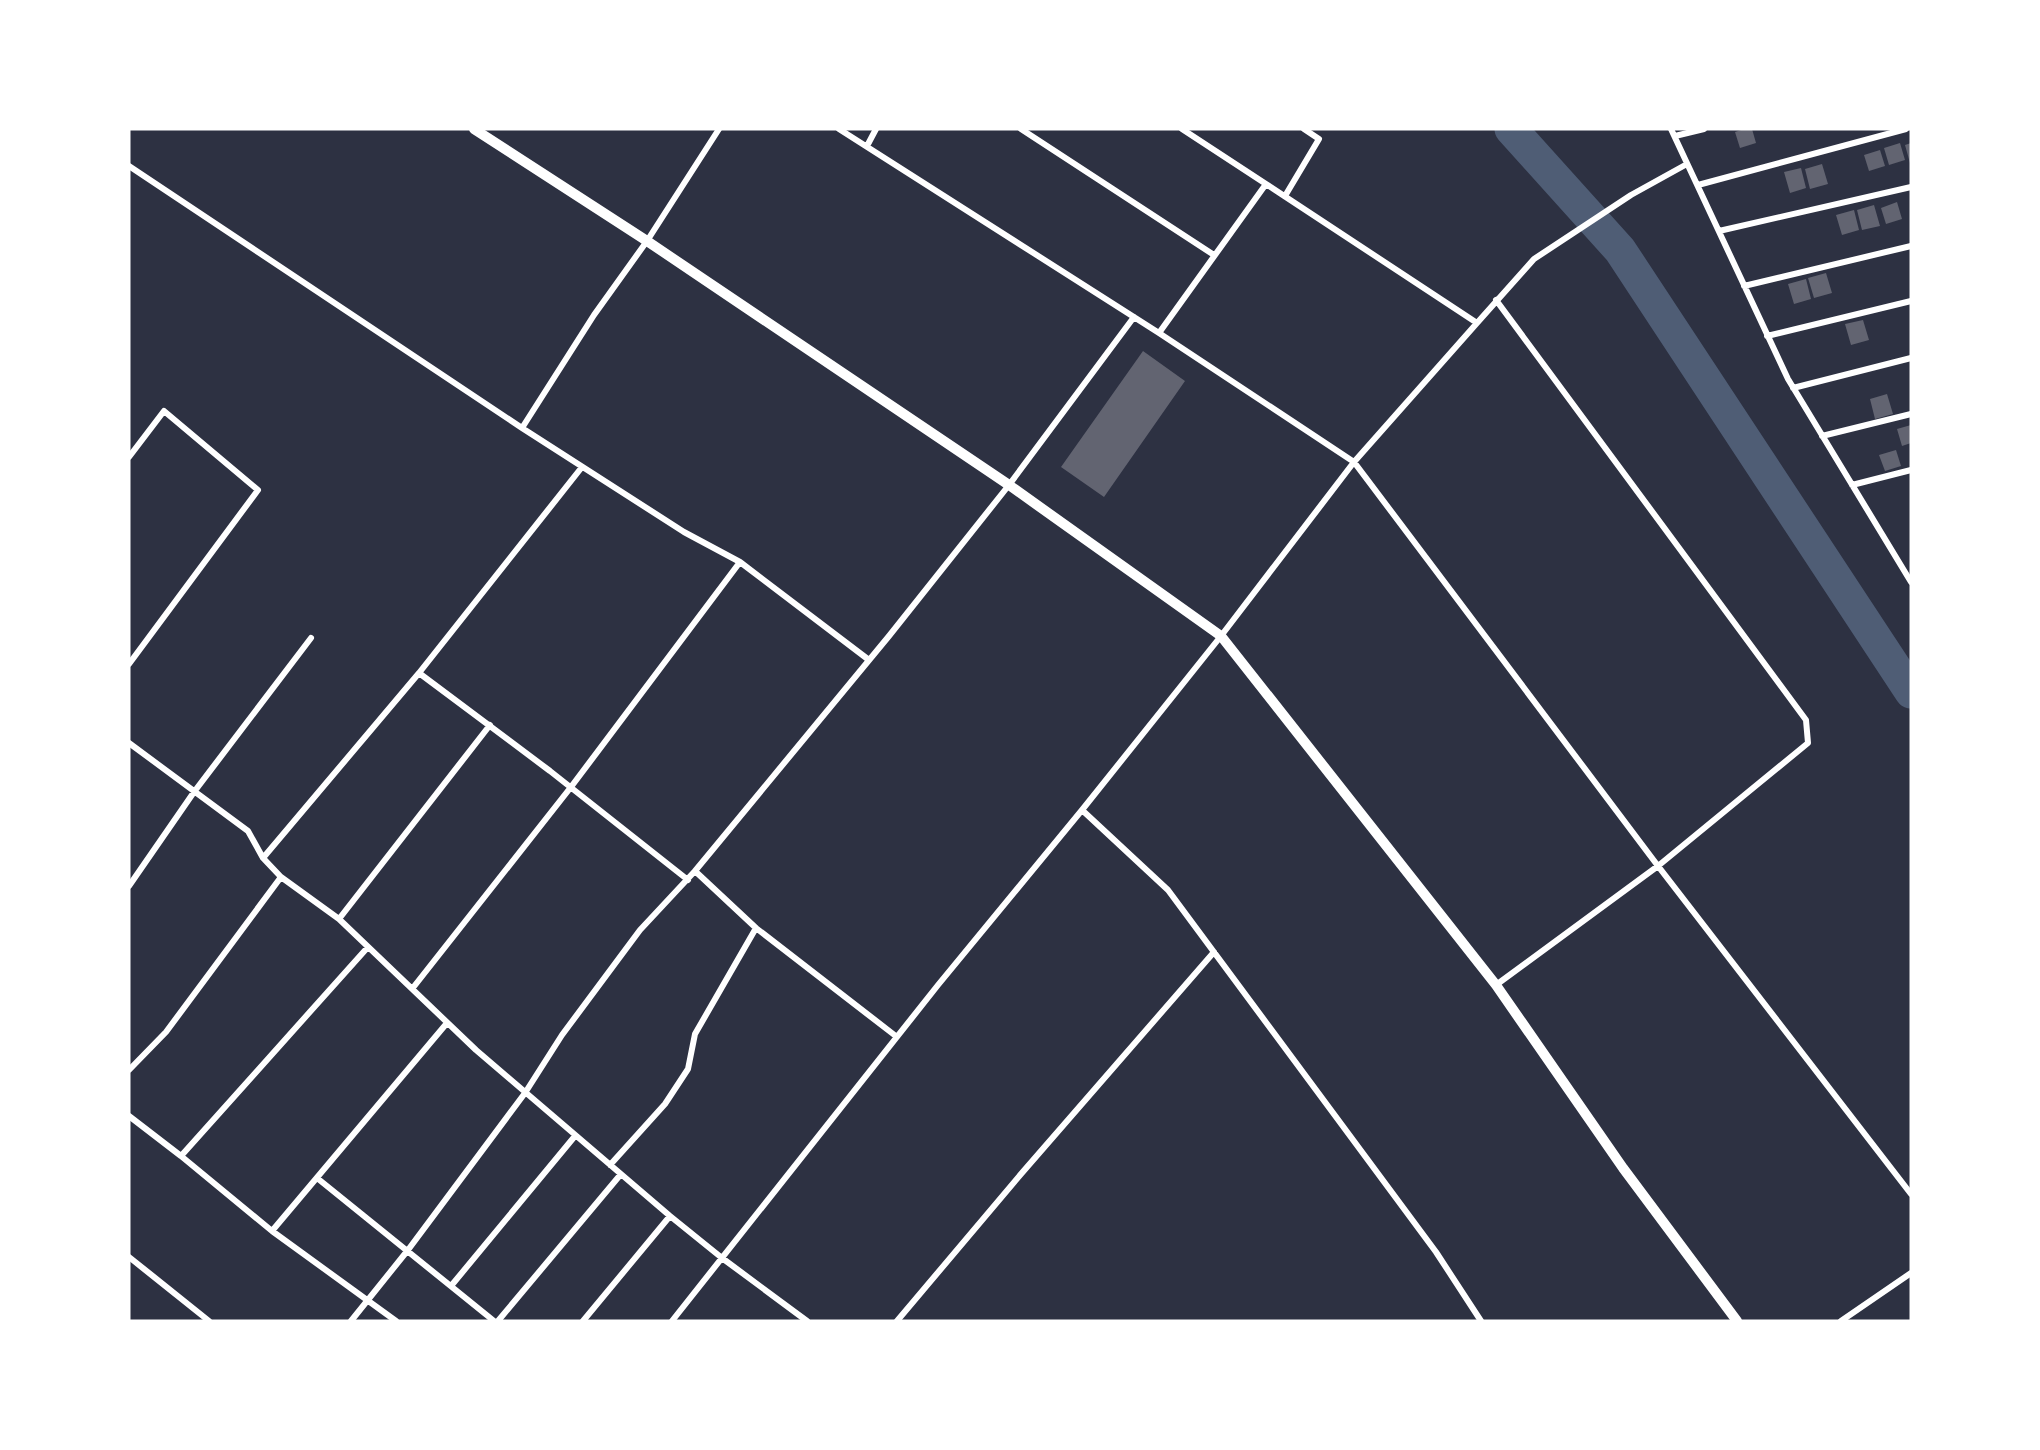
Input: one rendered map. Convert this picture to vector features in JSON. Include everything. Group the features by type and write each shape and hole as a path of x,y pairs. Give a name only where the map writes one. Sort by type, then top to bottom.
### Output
{"street":[{"path":"474,129 647,241 1009,485 1221,636 1496,985 1623,1168 1737,1321"},
{"path":"522,428 594,315 647,241 719,129"},
{"path":"839,129 1159,333 1354,462 1658,866 1911,1194"},
{"path":"867,146 876,129"},
{"path":"1021,129 1214,255"},
{"path":"1182,129 1477,323"},
{"path":"1285,196 1320,139 1304,129"},
{"path":"1671,129 1793,388 1911,582"},
{"path":"1675,136 1704,129"},
{"path":"1698,185 1906,129"},
{"path":"672,1321 897,1037 1221,636 1354,462 1496,300 1534,259 1631,195 1688,164"},
{"path":"129,166 522,428 684,532 740,562 869,660"},
{"path":"1159,333 1266,184"},
{"path":"1719,231 1911,187"},
{"path":"1744,285 1911,246"},
{"path":"1496,300 1806,720 1808,743 1658,866 1496,985"},
{"path":"1767,336 1911,301"},
{"path":"351,1321 408,1250 525,1093 562,1035 640,930 695,872 869,660 1009,485 1134,317"},
{"path":"1793,388 1911,358"},
{"path":"129,457 164,411 258,490 129,664"},
{"path":"1822,436 1911,414"},
{"path":"263,858 419,673 582,466"},
{"path":"1852,485 1911,470"},
{"path":"412,989 571,787 740,562"},
{"path":"129,886 194,792 311,638"},
{"path":"419,673 571,787 688,880"},
{"path":"339,919 490,725"},
{"path":"129,743 248,831 263,858 281,877 339,919 447,1023 525,1093 670,1216 807,1321"},
{"path":"1082,810 1168,890 1437,1252 1481,1321"},
{"path":"695,872 756,928 897,1037"},
{"path":"129,1070 166,1032 281,877"},
{"path":"610,1165 665,1104 688,1069 695,1034 756,928"},
{"path":"181,1156 368,947"},
{"path":"897,1321 1214,952"},
{"path":"272,1231 447,1023"},
{"path":"129,1116 272,1231 396,1321"},
{"path":"451,1286 575,1136"},
{"path":"317,1178 496,1321 621,1174"},
{"path":"583,1321 670,1216"},
{"path":"129,1257 209,1321"},
{"path":"1841,1321 1911,1273"}],"building":[{"path":"1752,129 1756,143 1740,148 1735,132"},
{"path":"1900,143 1905,160 1889,165 1884,148"},
{"path":"1911,143 1911,163 1910,163 1905,145"},
{"path":"1880,150 1885,166 1869,171 1864,155"},
{"path":"1822,164 1828,184 1810,189 1805,169"},
{"path":"1801,168 1806,188 1790,193 1784,172"},
{"path":"1897,202 1902,219 1886,224 1881,208"},
{"path":"1874,205 1880,226 1862,230 1857,210"},
{"path":"1854,210 1859,230 1842,235 1836,215"},
{"path":"1826,273 1832,293 1814,298 1808,278"},
{"path":"1806,279 1811,299 1794,304 1788,284"},
{"path":"1863,320 1869,340 1851,345 1845,324"},
{"path":"1143,351 1185,381 1104,497 1061,467"},
{"path":"1887,394 1893,414 1875,419 1870,399"},
{"path":"1911,425 1911,443 1902,446 1897,429"},
{"path":"1896,450 1901,466 1885,471 1879,455"}],"waterway":[{"path":"1511,129 1620,250 1911,692"}]}
